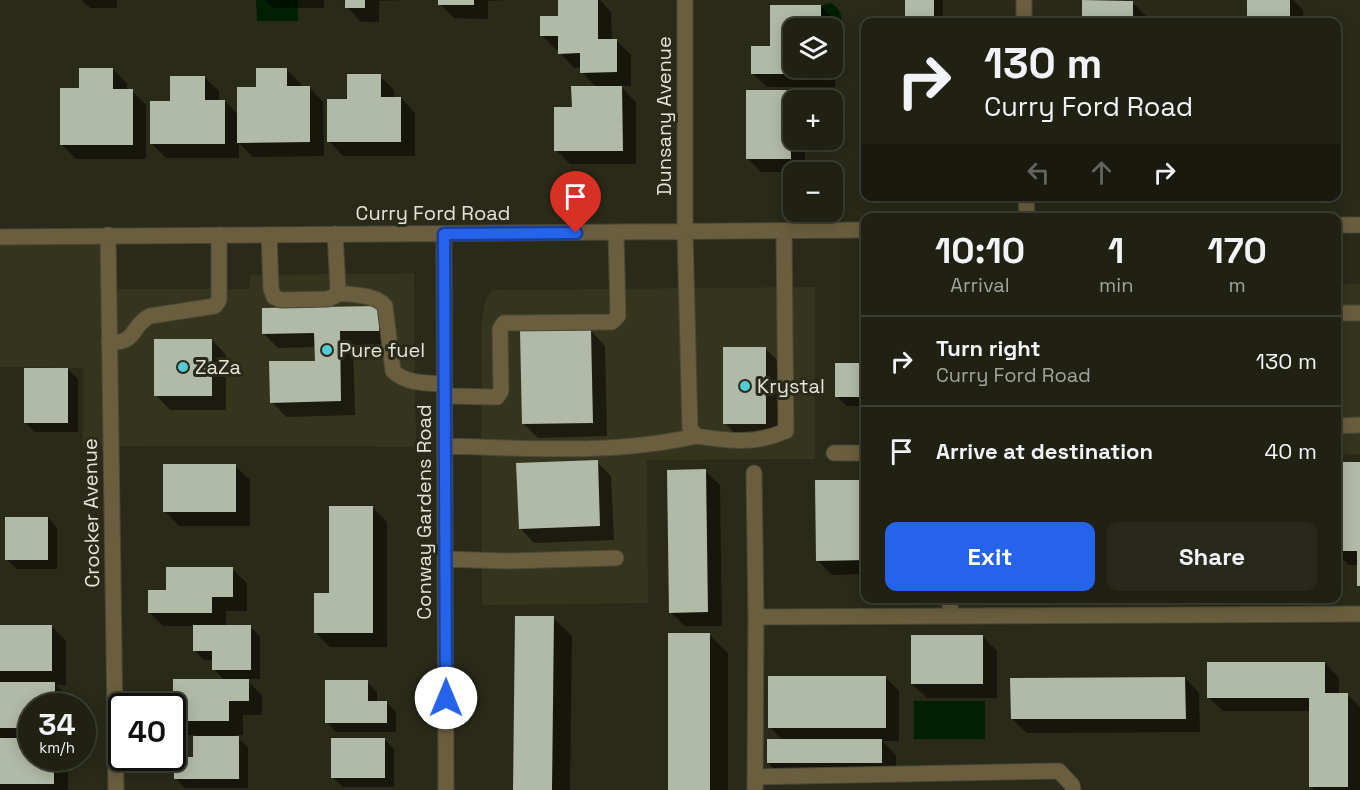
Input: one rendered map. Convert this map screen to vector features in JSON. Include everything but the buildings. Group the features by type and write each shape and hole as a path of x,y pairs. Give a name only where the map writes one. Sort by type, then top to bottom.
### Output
{"street":[{"name":"Dunsany Avenue","path":"685,0 685,232 690,428 696,436"},
{"path":"1024,0 1024,18"},
{"path":"1341,225 1360,225"},
{"name":"Curry Ford Road","path":"0,237 861,230"},
{"path":"445,446 618,448 662,444 696,436 738,441 765,440 786,431 784,231"},
{"path":"269,235 271,289 274,297 281,300 328,299 337,293 372,298 381,302 385,306 393,371 397,375 410,381 445,390 497,397 501,391 500,329 504,323 612,322 618,316 616,232"},
{"path":"335,234 337,293"},
{"name":"Conway Gardens Road","path":"444,234 446,790"},
{"name":"Crocker Avenue","path":"108,235 116,790"},
{"path":"109,343 123,343 130,338 142,320 150,316 215,306 219,300 219,235"},
{"path":"1341,313 1360,313"},
{"path":"1341,426 1360,425"},
{"path":"834,453 861,453"},
{"path":"754,473 755,783 1059,771 1072,785 1072,790"},
{"path":"445,559 505,561 616,558"},
{"path":"950,603 950,616"},
{"path":"756,617 1360,614"}],"shaded area":[{"path":"256,0 298,0 298,21 257,21"},
{"path":"830,3 835,5 841,18 823,18 821,8"},
{"path":"110,238 111,289 249,289 250,275 414,273 416,447 83,446 83,368 0,367 0,239"},
{"path":"1341,284 1360,284 1360,454 1341,454"},
{"path":"815,287 815,459 647,460 648,603 482,605 481,328 484,306 493,290"},
{"path":"914,701 985,701 985,739 914,739"}],"place":[{"name":"Pure fuel","path":"327,350"},
{"name":"ZaZa","path":"183,367"},
{"name":"Krystal","path":"745,386"}],"route":[{"path":"446,698 444,234 576,233"}]}
